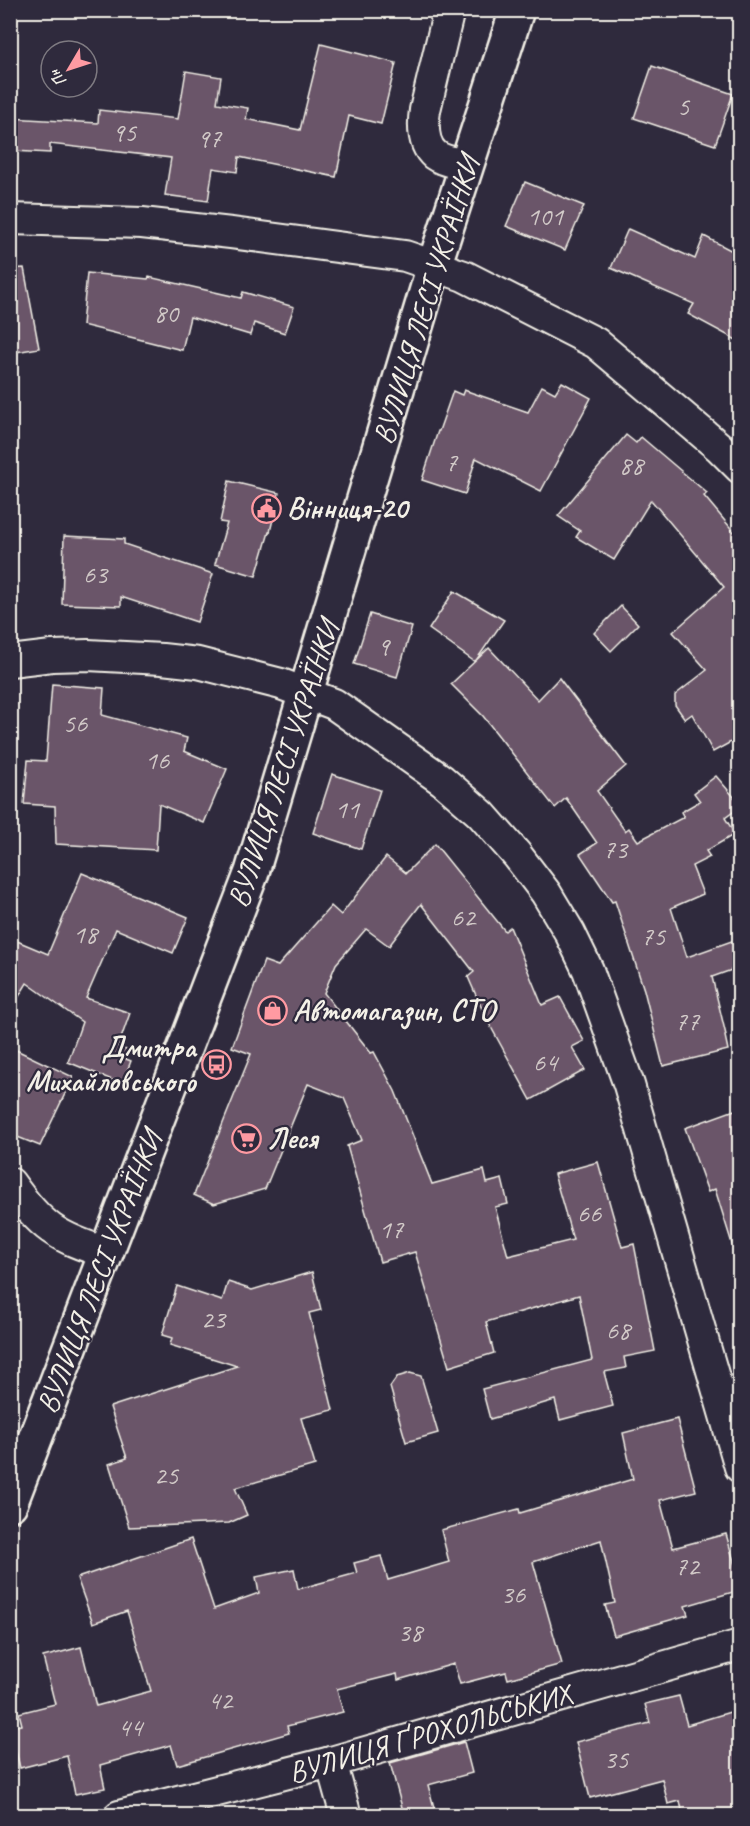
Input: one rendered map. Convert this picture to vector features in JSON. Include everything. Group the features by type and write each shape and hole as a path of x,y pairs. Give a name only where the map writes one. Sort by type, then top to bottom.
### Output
{"main road":[{"name":"ВУЛИЦЯ ЛЕСІ УКРАЇНКИ","path":"10,1504 252,872 434,266 517,10"}],"street":[{"path":"450,10 425,110 425,135 429,147 436,156 467,166"},
{"path":"10,219 142,223 231,232 405,256 464,276 596,343 719,447 740,468"},
{"path":"10,661 52,656 162,659 198,663 281,684 334,704 442,780 481,814 539,883 570,933 588,970 629,1085 740,1467"},
{"path":"10,1183 39,1220 53,1231 78,1244 106,1253"},
{"name":"ВУЛИЦЯ ҐРОХОЛЬСЬКИХ","path":"120,1815 331,1762 740,1645"},
{"path":"331,1762 346,1815"}],"building":[{"path":"321,44 396,63 381,124 349,116 336,177 239,157 237,172 213,168 208,201 165,195 171,158 50,144 50,153 13,151 13,139 10,139 10,118 98,123 99,110 178,119 186,71 221,77 217,103 248,108 246,119 300,130"},
{"path":"652,66 733,94 715,145 634,118"},
{"path":"525,182 584,206 565,250 506,226"},
{"path":"628,229 695,259 704,236 740,255 740,342 688,314 694,304 611,268"},
{"path":"24,268 39,348 10,353 10,269"},
{"path":"87,273 148,279 149,277 241,298 243,292 294,307 285,333 254,323 250,335 190,317 182,350 82,325"},
{"path":"562,382 591,398 541,491 476,458 465,494 422,480 453,391 462,395 464,390 528,412 542,386 555,393"},
{"path":"626,435 636,443 641,437 707,493 704,496 740,539 740,737 713,752 692,714 685,719 675,705 675,695 707,670 673,632 724,587 651,500 614,560 576,537 580,531 558,516"},
{"path":"229,481 279,493 256,576 215,564 227,523 220,522"},
{"path":"64,536 124,539 124,544 213,574 197,622 121,597 121,606 62,604"},
{"path":"454,591 504,620 475,662 429,629"},
{"path":"621,606 638,624 611,651 594,633"},
{"path":"370,614 412,627 397,677 354,664"},
{"path":"489,648 538,700 559,678 626,766 597,791 625,831 629,828 638,841 684,817 681,812 700,801 694,793 716,776 740,804 740,807 725,818 735,834 706,851 710,857 692,866 703,894 671,908 687,957 740,938 740,967 712,977 728,1050 663,1066 644,990 615,901 612,902 580,854 597,843 566,798 555,808 483,716 451,684"},
{"path":"52,684 104,688 102,715 187,738 184,751 227,769 204,823 159,804 156,850 56,844 55,806 24,804 28,760 46,761"},
{"path":"332,774 380,790 361,849 313,833"},
{"path":"435,844 505,931 510,927 542,1005 560,997 584,1041 572,1047 585,1070 531,1100 486,1018 468,977 474,972 421,904 389,946 366,929 336,964 324,993 371,1053 374,1052 395,1091 432,1184 484,1170 487,1183 502,1179 508,1204 495,1207 508,1256 573,1240 554,1174 598,1162 622,1247 634,1244 655,1351 624,1357 626,1368 604,1372 613,1406 560,1420 555,1400 490,1419 482,1389 592,1360 579,1295 486,1322 494,1353 449,1367 415,1252 380,1262 347,1146 362,1140 344,1098 308,1084 265,1189 214,1204 194,1195 251,1054 232,1047 264,961 278,966 331,906 341,915 386,857 406,873"},
{"path":"82,873 188,917 173,953 116,929 86,998 130,1013 118,1047 129,1051 126,1059 131,1061 122,1084 68,1062 82,1022 27,983 10,1011 10,938 48,954"},
{"path":"10,1047 73,1077 40,1146 10,1134"},
{"path":"740,1108 740,1246 733,1247 715,1189 708,1192 685,1128"},
{"path":"312,1272 321,1310 309,1313 333,1410 301,1418 315,1465 235,1488 247,1515 229,1523 129,1527 109,1464 127,1458 110,1407 237,1366 170,1345 172,1338 162,1335 177,1286 222,1301 228,1282 252,1290"},
{"path":"410,1373 421,1376 438,1433 406,1442 390,1387 397,1377"},
{"path":"677,1419 696,1491 660,1500 673,1548 726,1534 740,1582 740,1590 685,1606 688,1615 614,1636 605,1605 615,1603 601,1540 533,1562 562,1664 508,1679 506,1672 460,1684 454,1664 398,1680 397,1674 337,1689 343,1712 287,1726 289,1733 177,1765 171,1745 100,1765 105,1788 75,1794 67,1756 20,1768 10,1727 22,1725 19,1713 55,1704 43,1657 81,1647 96,1706 151,1691 127,1611 93,1623 77,1578 191,1539 214,1609 259,1593 256,1577 294,1569 298,1589 357,1573 354,1563 381,1556 388,1580 449,1562 441,1530 519,1509 520,1513 633,1479 623,1433"},
{"path":"679,1696 687,1725 740,1709 740,1815 683,1815 680,1801 668,1804 662,1779 590,1798 576,1742 650,1723 645,1704"},
{"path":"464,1742 472,1773 428,1785 436,1815 404,1815 390,1763"}],"place":[{"name":"Вінниця-20","path":"266,508"},
{"name":"Автомагазин, СТО","path":"272,1010"},
{"name":"Дмитра Михайловського","path":"217,1064"},
{"name":"Леся","path":"246,1138"}]}
